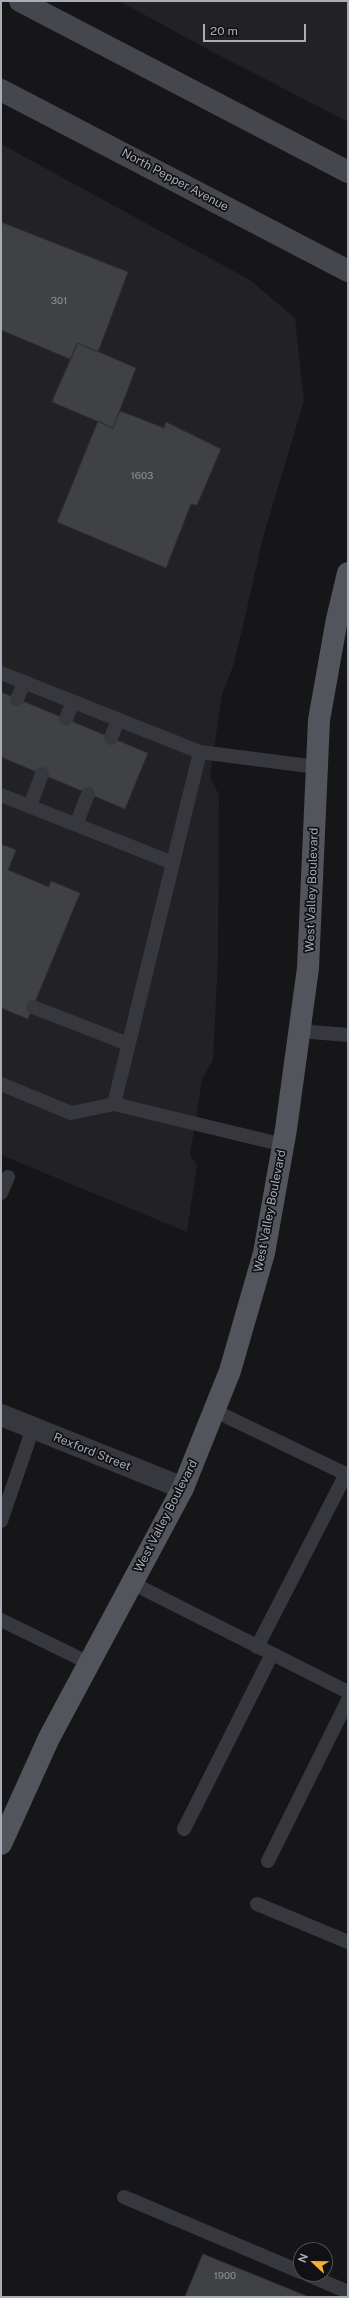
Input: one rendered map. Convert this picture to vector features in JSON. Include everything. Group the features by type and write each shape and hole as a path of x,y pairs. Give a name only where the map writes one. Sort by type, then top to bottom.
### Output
{"main road":[{"path":"20,1 348,172"},
{"name":"North Pepper Avenue","path":"1,90 348,271"},
{"name":"West Valley Boulevard","path":"1,1844 49,1738 183,1488 230,1371 264,1253 284,1145 308,968 319,720 337,619 348,573"}],"street":[{"name":"Rexford Street","path":"1,1415 183,1488"}],"lane":[{"path":"1,673 200,752 317,767"},
{"path":"17,699 24,683"},
{"path":"66,719 73,702"},
{"path":"111,738 118,720"},
{"path":"114,1104 200,752"},
{"path":"30,806 42,774"},
{"path":"76,824 88,794"},
{"path":"1,795 173,863"},
{"path":"33,1006 128,1044"},
{"path":"299,1031 348,1035"},
{"path":"1,1084 71,1113 114,1104 284,1145"},
{"path":"1,1193 8,1177"},
{"path":"215,1411 347,1473 257,1647"},
{"path":"1,1521 33,1428"},
{"path":"132,1583 348,1692"},
{"path":"1,1620 89,1663"},
{"path":"184,1829 272,1654"},
{"path":"268,1861 348,1700"},
{"path":"257,1904 348,1942"},
{"path":"124,2197 293,2269"},
{"path":"325,2282 348,2292"}],"shaded area":[{"path":"119,1 348,1 348,122 211,51"},
{"path":"1,144 250,280 295,318 304,401 264,534 234,664 222,694 210,777 219,795 218,958 213,1060 202,1079 190,1155 197,1165 187,1232 1,1155"}],"building":[{"path":"1,222 128,272 98,352 78,343 70,359 1,330"},
{"path":"78,343 136,368 113,428 52,402"},
{"path":"120,411 164,428 166,422 221,449 197,505 191,504 166,568 57,522 98,421 113,428"},
{"path":"1,692 148,753 125,809 1,757"},
{"path":"1,844 16,850 8,870 49,887 51,881 80,893 28,1019 1,1008"},
{"path":"203,2254 309,2297 185,2297"}]}
